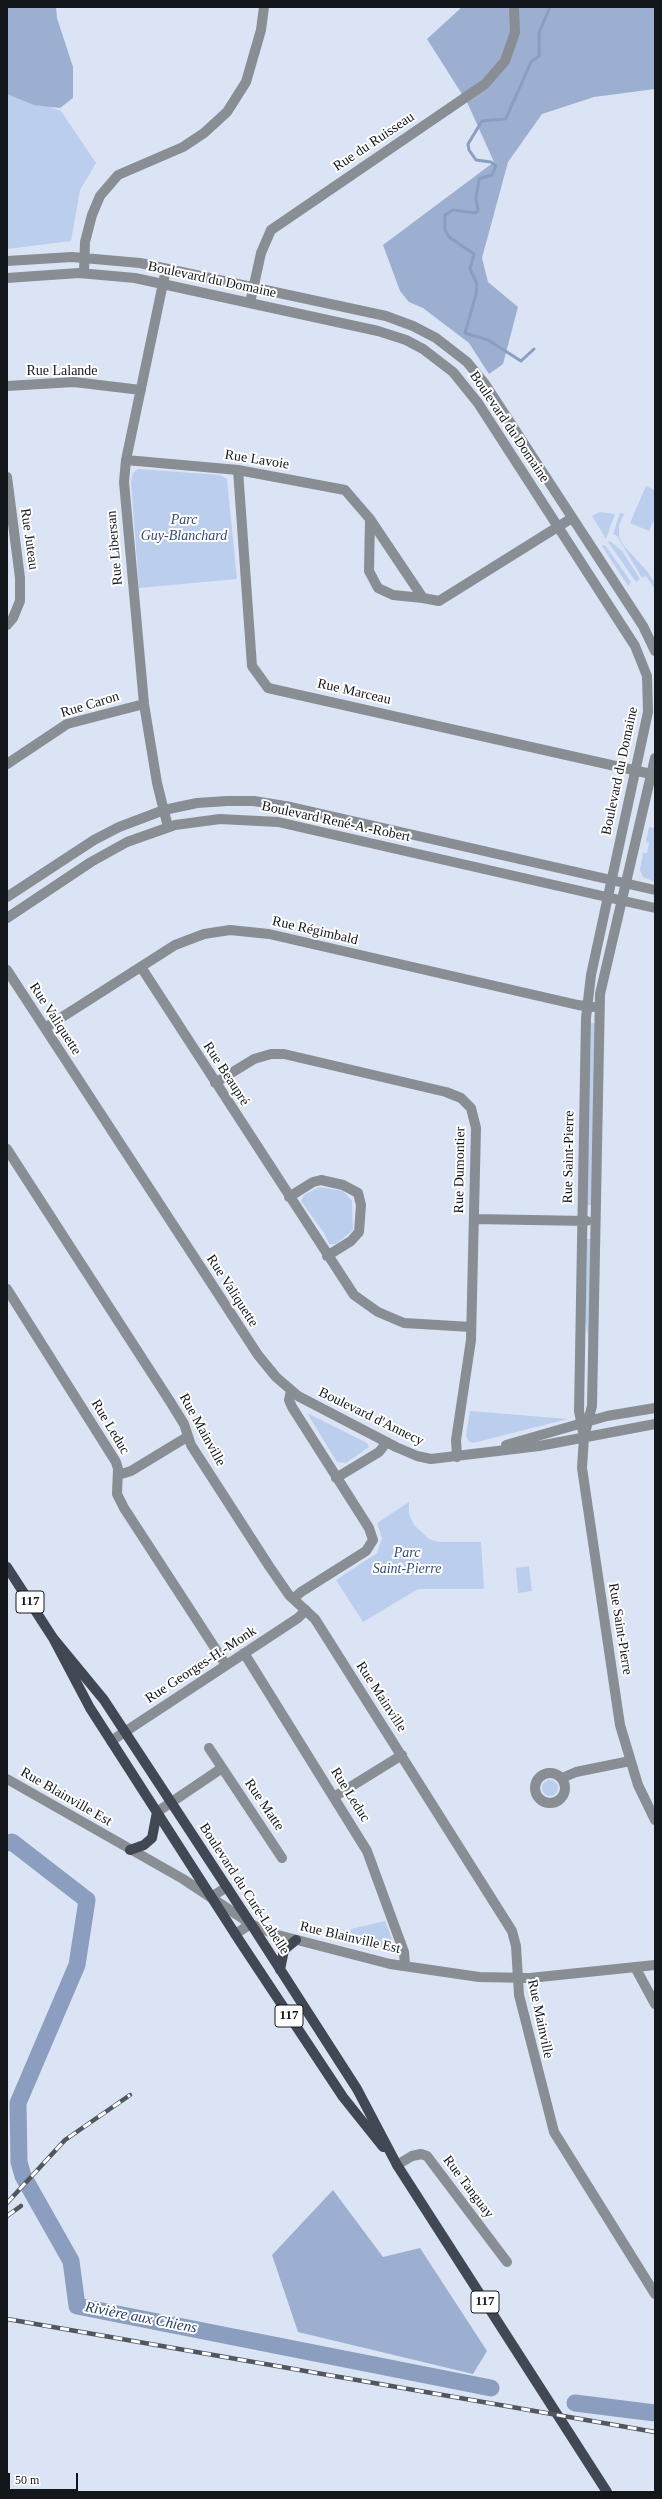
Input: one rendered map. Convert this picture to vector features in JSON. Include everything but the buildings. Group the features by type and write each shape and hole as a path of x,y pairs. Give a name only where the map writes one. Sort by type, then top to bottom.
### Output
{"main road":[{"name":"Boulevard du Curé-Labelle","path":"7,1567 53,1638 90,1708 110,1741 211,1896 343,2097 397,2165"},
{"name":"Boulevard du Curé-Labelle","path":"53,1638 104,1700 172,1802 357,2089 397,2165 607,2492"},
{"path":"130,1850 144,1845 152,1838 157,1812"},
{"path":"280,1970 284,1950 296,1940"},
{"name":"Boulevard du Curé-Labelle","path":"590,2464 612,2492"}],"street":[{"path":"84,273 86,242 94,208 110,182 123,172 177,150 198,138 222,118 236,100 250,70 261,30 264,7"},
{"name":"Rue du Ruisseau","path":"250,303 261,253 271,230 486,84 498,72 505,62 515,32 514,7"},
{"name":"Boulevard du Domaine","path":"7,261 47,257 84,257 129,261 386,316 413,326 444,343 479,377 642,626 655,651"},
{"name":"Rue Libersan","path":"166,269 126,460 124,482 144,704 157,783 168,827"},
{"name":"Boulevard du Domaine","path":"7,278 84,273 114,275 163,284 382,332 406,340 431,354 464,384 628,633 645,669 648,688 648,712 611,880"},
{"name":"Rue Lalande","path":"7,386 74,382 141,390"},
{"name":"Rue Lavoie","path":"126,460 238,470 345,490 370,519 423,598"},
{"name":"Rue Marceau","path":"238,470 252,666 268,688 651,774"},
{"name":"Rue Juteau","path":"7,477 20,586 20,601 13,618 7,625"},
{"path":"370,519 369,571 378,588 393,595 439,601 572,518"},
{"name":"Rue Caron","path":"7,764 67,724 144,704"},
{"path":"626,883 655,758"},
{"name":"Boulevard René-A.-Robert","path":"7,897 102,836 134,820 164,810 211,802 245,801 272,804 655,890"},
{"name":"Boulevard René-A.-Robert","path":"7,918 118,846 168,827 216,819 271,821 608,896 655,908"},
{"name":"Rue Saint-Pierre","path":"585,1422 579,1411 587,1006 591,975 611,880"},
{"name":"Rue Saint-Pierre","path":"626,883 602,984 600,1007 592,1406 585,1422 583,1480 618,1717 641,1794 655,1820"},
{"name":"Rue Régimbald","path":"45,1028 175,945 192,937 210,932 237,930 269,934 587,1006 600,1007"},
{"name":"Rue Beaupré","path":"141,967 354,1295 368,1306 395,1320 419,1326 471,1327"},
{"name":"Rue Valiquette","path":"7,970 258,1355 272,1372 291,1390"},
{"name":"Rue Dumontier","path":"215,1083 254,1059 280,1054 456,1095 471,1108 476,1122 471,1327 469,1360 456,1440 457,1457"},
{"name":"Rue Mainville","path":"7,1150 171,1403 184,1424 187,1437 284,1588 293,1599 315,1619 512,1931 516,1946 517,1978 554,2132 655,2294"},
{"path":"289,1197 313,1182 321,1180 343,1185 358,1193 360,1205 359,1232 351,1241 328,1256"},
{"path":"474,1219 596,1221"},
{"name":"Rue Leduc","path":"7,1288 116,1462 118,1475 117,1494 124,1508 226,1665"},
{"path":"291,1390 289,1400 292,1407 369,1528 373,1537 372,1543 366,1551 301,1592 293,1599"},
{"name":"Boulevard d'Annecy","path":"291,1390 314,1405 387,1442 421,1457 436,1459 489,1451 539,1446 655,1424"},
{"name":"Boulevard d'Annecy","path":"489,1451 536,1435 585,1422 655,1408"},
{"path":"118,1475 131,1471 187,1437"},
{"path":"336,1478 379,1452 387,1442"},
{"name":"Rue Georges-H.-Monk","path":"110,1741 298,1618 306,1610"},
{"name":"Rue Leduc","path":"244,1653 359,1837 373,1864 404,1952 405,1964"},
{"name":"Rue Matte","path":"209,1748 282,1858"},
{"path":"334,1798 402,1755"},
{"path":"562,1778 576,1772 630,1761"},
{"path":"157,1812 222,1768"},
{"name":"Rue Blainville Est","path":"7,1779 211,1896 251,1924 296,1940 390,1964 405,1964 471,1976 517,1978 655,1965"},
{"path":"211,1896 226,1887"},
{"path":"236,1934 251,1924"},
{"path":"635,1968 655,2004"},
{"name":"Rue Tanguay","path":"397,2165 412,2156 421,2154 427,2156 507,2262"}],"green space":[{"path":"7,91 61,111 96,163 80,190 71,241 7,249"},
{"name":"Parc Guy-Blanchard","path":"138,469 220,475 227,479 237,579 139,588 131,482 133,473"},
{"path":"646,486 655,490 655,518 649,531 630,523"},
{"path":"600,512 615,514 606,539 592,516"},
{"path":"620,513 624,514 619,526 619,537 624,546 647,571 655,583 655,589 646,576 642,578 617,536 613,534"},
{"path":"610,541 622,551 640,579 636,582 608,542"},
{"path":"605,545 631,582 628,586 602,546"},
{"path":"649,827 655,828 655,882 643,877 640,870 643,853 647,853 649,843 646,842"},
{"path":"591,1023 597,1023 593,1205 587,1205"},
{"path":"319,1187 343,1191 352,1201 353,1230 336,1244 329,1244 324,1233 301,1201 304,1195"},
{"path":"587,1239 592,1239 589,1342 585,1321"},
{"path":"470,1411 568,1419 473,1443 468,1441 466,1435"},
{"path":"307,1413 367,1443 369,1447 346,1463 337,1462"},
{"name":"Parc Saint-Pierre","path":"409,1502 409,1514 414,1525 429,1539 438,1542 481,1542 484,1589 418,1589 363,1622 336,1580 377,1553 382,1538 377,1523"},
{"path":"529,1566 532,1591 518,1593 516,1568"},
{"path":"547,1780 553,1780 558,1785 556,1794 553,1796 547,1796 542,1791 542,1785"},
{"path":"385,1921 394,1944 390,1951 348,1941 351,1929"}],"shaded area":[{"path":"7,7 56,7 57,18 73,67 73,98 60,108 34,105 7,94"},
{"path":"462,7 655,7 655,89 594,97 542,114 508,162 482,258 488,282 518,307 503,364 489,374 469,343 423,308 409,302 400,291 383,245 494,162 467,102 427,39"},
{"path":"333,2190 383,2257 420,2248 487,2351 473,2374 298,2332 272,2255"}],"waterway":[{"path":"534,349 521,361 488,340 465,333 476,294 477,284 470,269 474,254 449,237 445,230 445,215 453,210 475,213 478,211 476,198 479,179 492,175 496,166 491,162 476,160 469,150 468,144 482,121 505,119 507,116 531,62 539,56 539,33 550,7"},
{"name":"Rivière aux Chiens","path":"7,1843 12,1842 87,1900 77,1965 18,2103 19,2162 23,2176 71,2261 77,2306 491,2388"},
{"name":"Rivière aux Chiens","path":"575,2403 655,2413"}],"railway":[{"path":"7,2203 65,2140 130,2095"},
{"path":"7,2216 21,2206"},
{"path":"7,2319 655,2432"}]}
